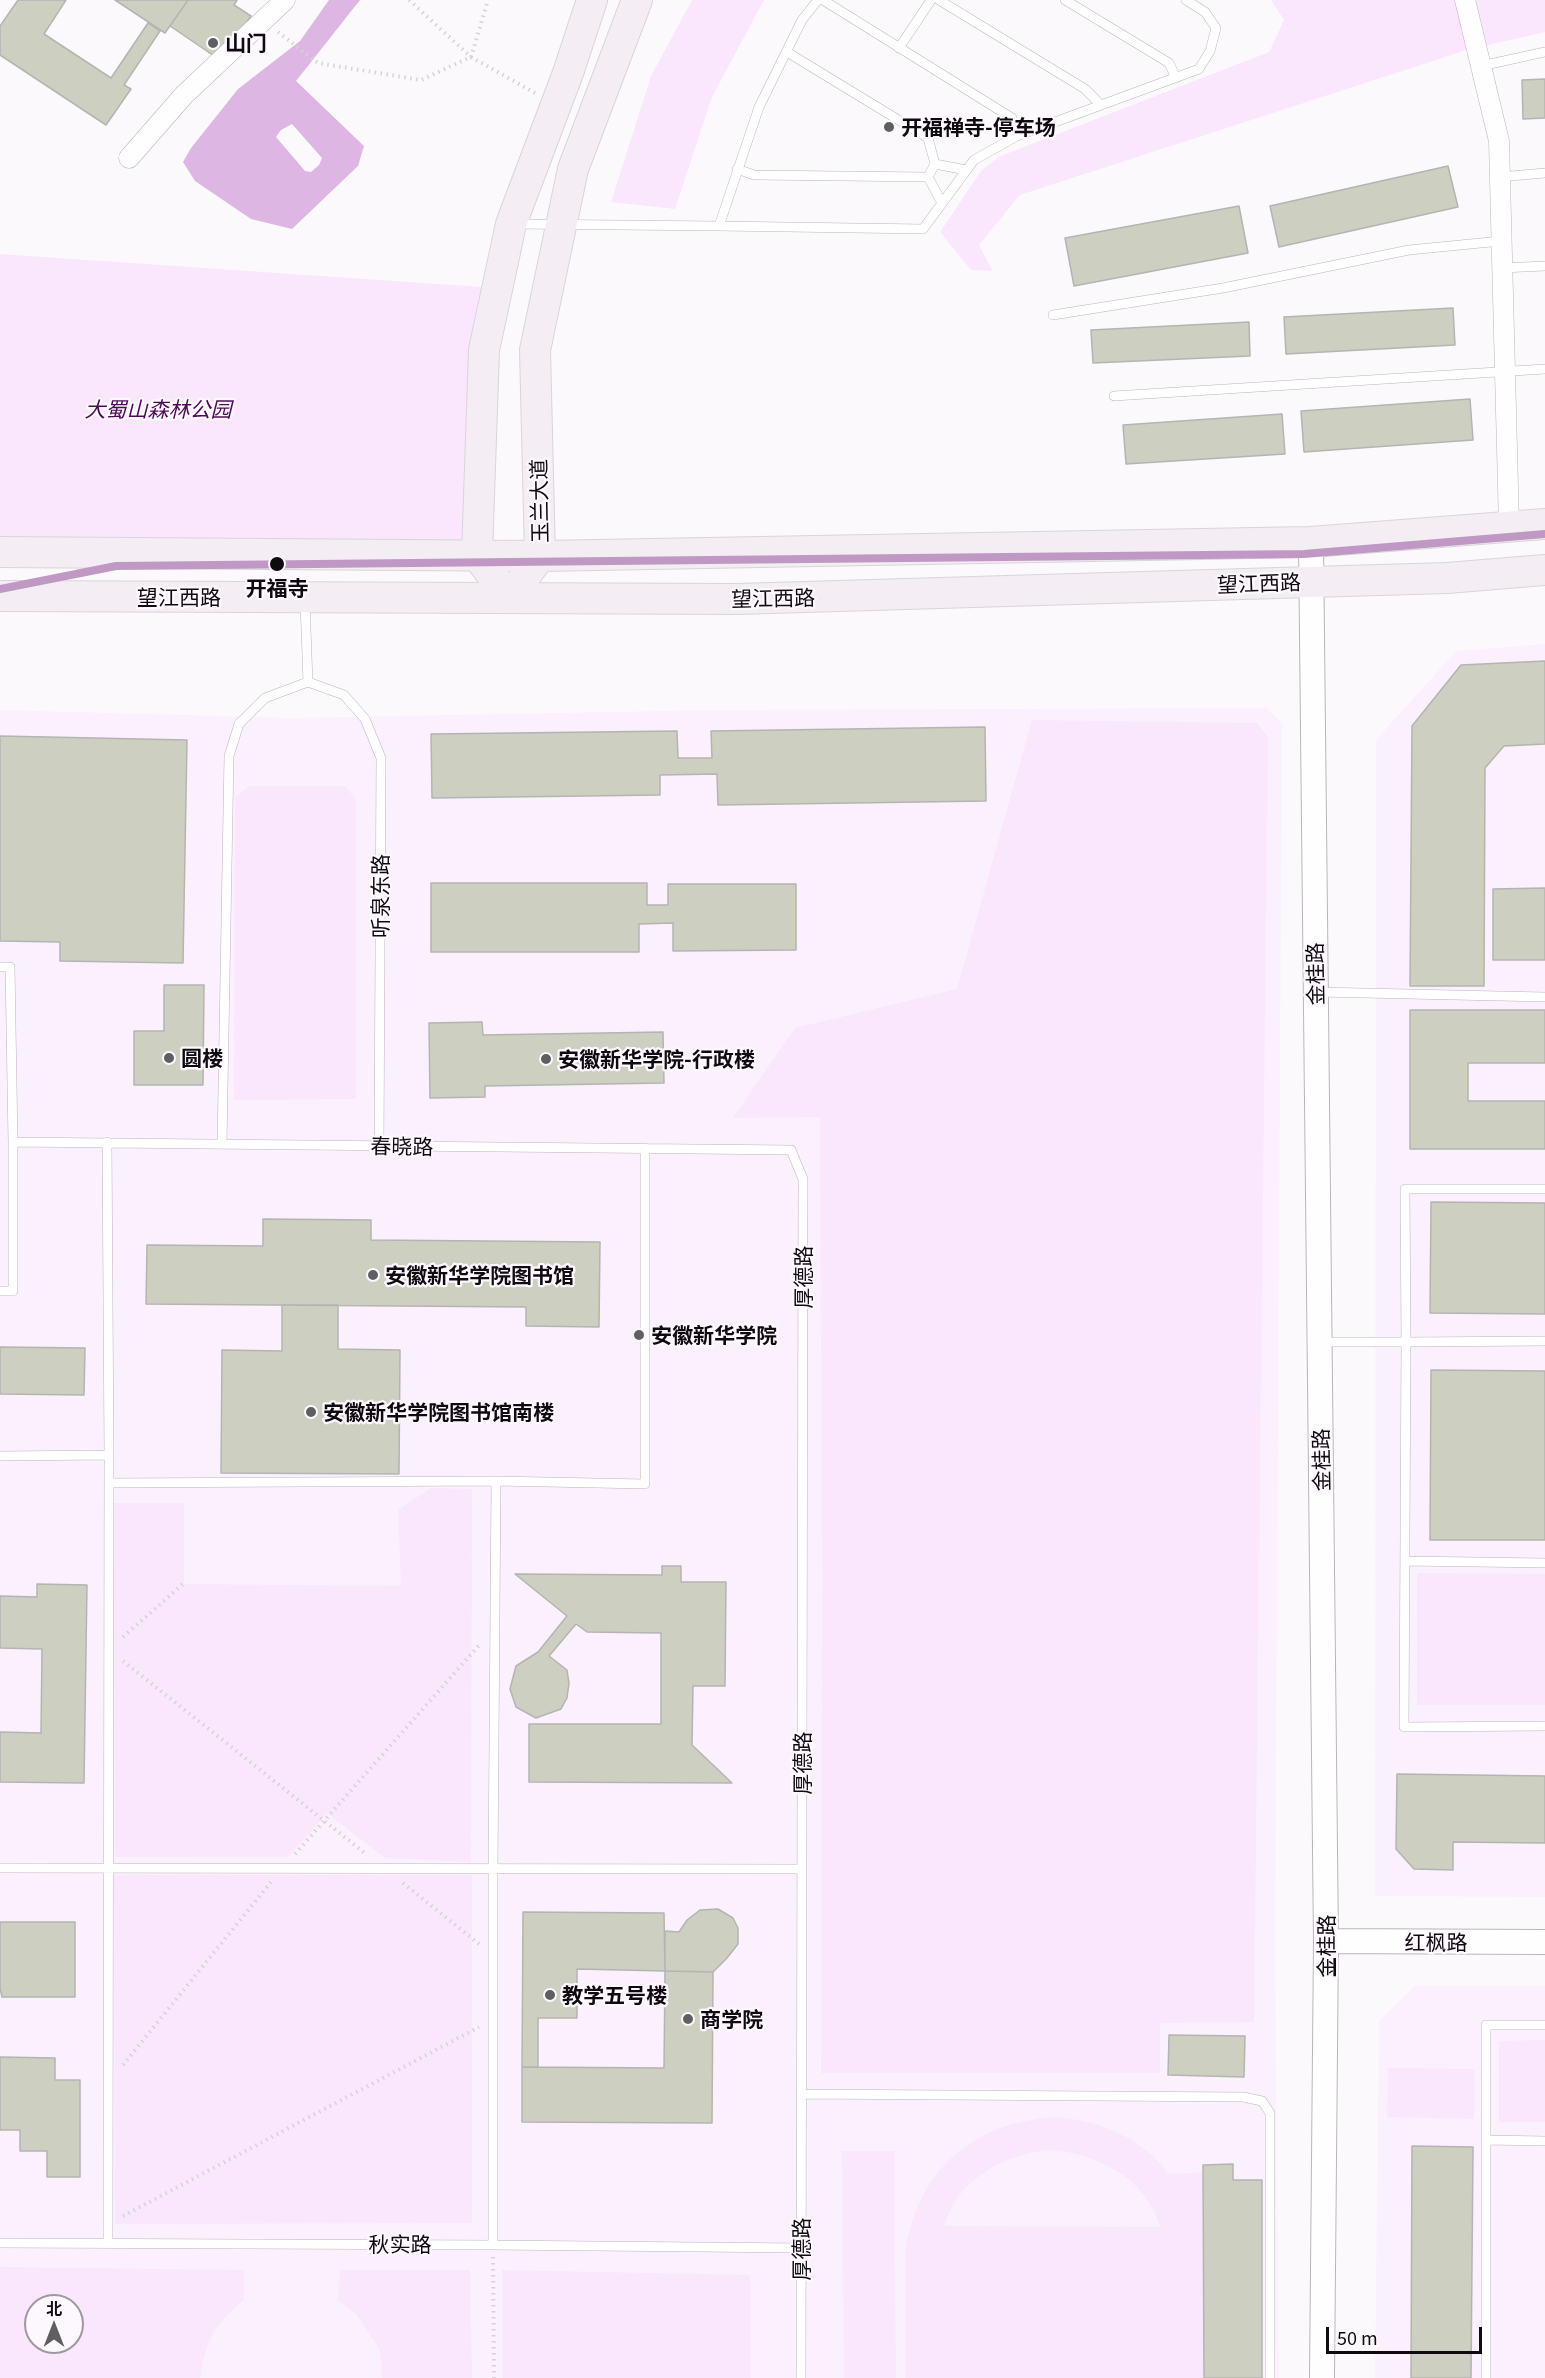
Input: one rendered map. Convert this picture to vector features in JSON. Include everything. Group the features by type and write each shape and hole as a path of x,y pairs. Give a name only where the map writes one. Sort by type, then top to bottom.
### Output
{"main road":[{"path":"509,598 477,555 484,350 511,224 556,105 592,0"},
{"name":"玉兰大道","path":"509,598 540,556 535,350 561,225 573,169 637,0"},
{"name":"望江西路","path":"0,552 540,556 1311,542 1545,524"},
{"name":"望江西路","path":"0,596 737,599 1447,578 1545,570"}],"street":[{"path":"129,158 184,95 285,0"},
{"path":"1465,0 1499,141 1509,526"},
{"name":"金桂路","path":"1311,542 1326,1941 1322,2378"},
{"name":"红枫路","path":"1326,1941 1545,1942"}],"lane":[{"path":"719,226 759,107 802,20 818,0"},
{"path":"823,0 1012,118 1017,136"},
{"path":"899,48 931,0"},
{"path":"939,0 1085,89 1101,105"},
{"path":"1065,0 1169,63 1176,78"},
{"path":"511,224 922,229 974,160 1017,136 1199,69 1210,51 1216,28 1205,12 1186,0"},
{"path":"787,52 928,138 935,164 928,177"},
{"path":"1481,66 1545,52"},
{"path":"935,164 966,170"},
{"path":"737,169 754,176 928,177"},
{"path":"1500,177 1545,173"},
{"path":"928,177 942,203"},
{"path":"1053,315 1223,288 1409,250 1501,241"},
{"path":"1502,268 1545,266"},
{"path":"1114,396 1545,369"},
{"path":"222,1144 229,756 239,724 265,698 308,682 305,597"},
{"name":"听泉东路","path":"308,682 344,695 365,719 381,758 379,1146"},
{"path":"0,967 10,967 13,1292 0,1291"},
{"path":"1316,992 1545,997"},
{"name":"春晓路","path":"13,1142 791,1150"},
{"path":"107,1143 108,2243"},
{"path":"109,1483 496,1481 645,1484 645,1148"},
{"name":"厚德路","path":"791,1150 803,1179 801,2378"},
{"path":"1545,1189 1405,1189 1404,1727 1545,1726"},
{"path":"1319,1342 1545,1341"},
{"path":"0,1456 109,1455"},
{"path":"493,2245 496,1481"},
{"path":"1406,1561 1545,1563"},
{"path":"0,1868 802,1869"},
{"path":"1486,2378 1486,2025 1545,2025"},
{"path":"801,2094 1243,2097 1262,2102 1270,2113 1270,2378"},
{"path":"1486,2140 1545,2141"},
{"name":"秋实路","path":"0,2243 801,2248"}],"path":[{"path":"409,0 471,57 556,105"},
{"path":"287,39 318,63 421,80 471,57 488,0"},
{"path":"183,1584 109,1650 493,1956"},
{"path":"108,2084 282,1869 495,1627"},
{"path":"108,2224 493,2020"},
{"path":"493,2245 494,2378"}],"shaded area":[{"path":"329,0 360,0 296,81 364,146 358,166 292,229 251,219 195,181 183,162 191,148 238,89 300,41","holes":["292,124 322,158 319,165 311,172 305,171 276,137 281,130"]},
{"path":"1545,644 1545,1897 1375,1896 1376,740 1456,651"},
{"name":"安徽新华学院","path":"1267,708 1282,723 1275,1946 1279,2378 0,2378 0,710 293,718 715,710"},
{"path":"1415,1986 1545,1986 1545,2378 1375,2378 1379,2021"}],"green space":[{"path":"692,0 764,0 712,97 675,209 611,202 651,76"},
{"path":"1271,0 1545,0 1545,32 1467,50 1020,195 979,245 993,271 971,270 940,232 981,171 998,157 1269,52 1284,20"},
{"name":"大蜀山森林公园","path":"0,254 497,288 477,555 0,552"},
{"path":"1032,720 1257,723 1268,737 1254,2022 1160,2023 1160,2073 821,2073 820,1117 733,1118 795,1028 957,989"},
{"path":"250,786 345,786 356,800 356,1099 234,1100 235,797"},
{"path":"431,1488 472,1489 471,1862 385,1858 327,1813 288,1857 115,1857 114,1503 184,1503 184,1584 401,1586 398,1510"},
{"path":"1417,1573 1545,1574 1545,1705 1417,1705"},
{"path":"114,1875 472,1875 472,2223 115,2224"},
{"path":"1545,2040 1545,2122 1499,2122 1499,2041"},
{"path":"1388,2068 1475,2069 1474,2119 1387,2117"},
{"path":"1054,2117 1087,2122 1132,2140 1158,2161 1169,2174 1204,2172 1203,2378 905,2378 906,2247 913,2219 924,2194 938,2172 956,2154 976,2140 999,2129 1025,2121","holes":["1052,2150 1069,2152 1103,2163 1132,2183 1154,2210 1160,2227 944,2226 960,2194 986,2171 1018,2156 1035,2152"]},
{"path":"842,2151 894,2151 896,2378 844,2378"},
{"path":"0,2267 244,2270 244,2300 218,2325 205,2353 200,2378 0,2378"},
{"path":"340,2270 470,2270 472,2378 382,2378 380,2350 357,2315 338,2300"},
{"path":"502,2270 750,2275 751,2378 503,2378"}],"building":[{"path":"18,0 66,0 44,34 111,78 148,23 160,31 124,85 131,89 106,125 0,55 0,26"},
{"path":"115,0 188,0 165,33"},
{"name":"山门","path":"188,0 237,0 234,5 251,16 220,60 170,26"},
{"path":"1545,79 1545,118 1523,119 1522,80"},
{"path":"1448,166 1458,207 1279,247 1270,206"},
{"path":"1239,206 1248,253 1074,286 1065,238"},
{"path":"1453,308 1455,345 1286,354 1284,317"},
{"path":"1249,322 1250,356 1093,363 1091,330"},
{"path":"1470,399 1473,440 1304,452 1301,411"},
{"path":"1282,414 1285,454 1126,464 1123,425"},
{"path":"1545,661 1545,744 1504,746 1485,768 1484,986 1410,986 1412,726 1461,665"},
{"path":"985,727 986,801 718,805 717,774 660,775 660,795 432,798 431,734 677,731 678,758 712,758 711,731"},
{"path":"0,736 187,740 183,963 60,961 60,942 0,941"},
{"path":"431,883 647,883 647,905 668,905 668,884 796,884 796,950 673,951 673,923 639,924 639,952 431,952"},
{"path":"1545,888 1545,960 1493,960 1493,889"},
{"name":"圆楼","path":"164,985 204,985 203,1085 134,1085 134,1031 164,1031"},
{"path":"1410,1010 1545,1010 1545,1063 1468,1063 1468,1101 1545,1101 1545,1149 1410,1149"},
{"name":"安徽新华学院-行政楼","path":"482,1022 483,1035 663,1032 664,1083 485,1086 485,1097 430,1098 429,1023"},
{"path":"1431,1202 1545,1203 1545,1314 1430,1313"},
{"name":"安徽新华学院图书馆","path":"263,1219 371,1220 371,1240 600,1242 599,1327 526,1326 526,1307 146,1304 147,1245 263,1246"},
{"name":"安徽新华学院图书馆南楼","path":"282,1305 338,1305 338,1349 400,1350 399,1474 221,1473 222,1350 282,1351"},
{"path":"0,1347 85,1348 84,1395 0,1394"},
{"path":"1431,1370 1545,1371 1545,1540 1430,1540"},
{"path":"662,1566 681,1566 681,1582 726,1582 725,1686 693,1686 692,1745 732,1783 529,1782 529,1724 661,1724 661,1633 587,1632 576,1624 549,1656 567,1670 569,1683 567,1698 561,1709 536,1718 516,1707 510,1689 516,1666 538,1652 567,1616 515,1574 662,1575"},
{"path":"37,1584 87,1585 84,1783 0,1782 0,1732 41,1733 42,1649 0,1648 0,1596 37,1597"},
{"path":"1397,1774 1545,1776 1545,1843 1453,1842 1453,1870 1414,1869 1396,1849"},
{"path":"718,1909 733,1918 738,1928 738,1944 727,1958 713,1972 665,1971 665,1931 679,1932 687,1920 700,1910"},
{"name":"教学五号楼","path":"523,1912 664,1913 665,1971 577,1969 577,2018 538,2018 538,2067 522,2067"},
{"path":"0,1922 75,1922 75,1997 2,1997"},
{"name":"商学院","path":"665,1971 713,1972 712,2123 522,2122 522,2067 664,2068"},
{"path":"1169,2035 1245,2036 1244,2077 1168,2075"},
{"path":"0,2057 55,2058 55,2080 80,2080 80,2177 47,2177 47,2151 20,2151 20,2130 0,2130"},
{"path":"1412,2146 1473,2147 1471,2378 1411,2378"},
{"path":"1233,2164 1233,2180 1262,2180 1262,2378 1204,2378 1203,2165"}],"transit line":[{"path":"0,589 116,566 1304,554 1545,534"}],"place":[{"name":"山门","path":"213,43"},
{"name":"开福禅寺-停车场","path":"889,127"},
{"name":"开福寺","path":"277,564"},
{"name":"圆楼","path":"169,1058"},
{"name":"安徽新华学院-行政楼","path":"546,1059"},
{"name":"安徽新华学院图书馆","path":"373,1275"},
{"name":"安徽新华学院","path":"639,1335"},
{"name":"安徽新华学院图书馆南楼","path":"311,1412"},
{"name":"教学五号楼","path":"550,1995"},
{"name":"商学院","path":"688,2019"}]}
